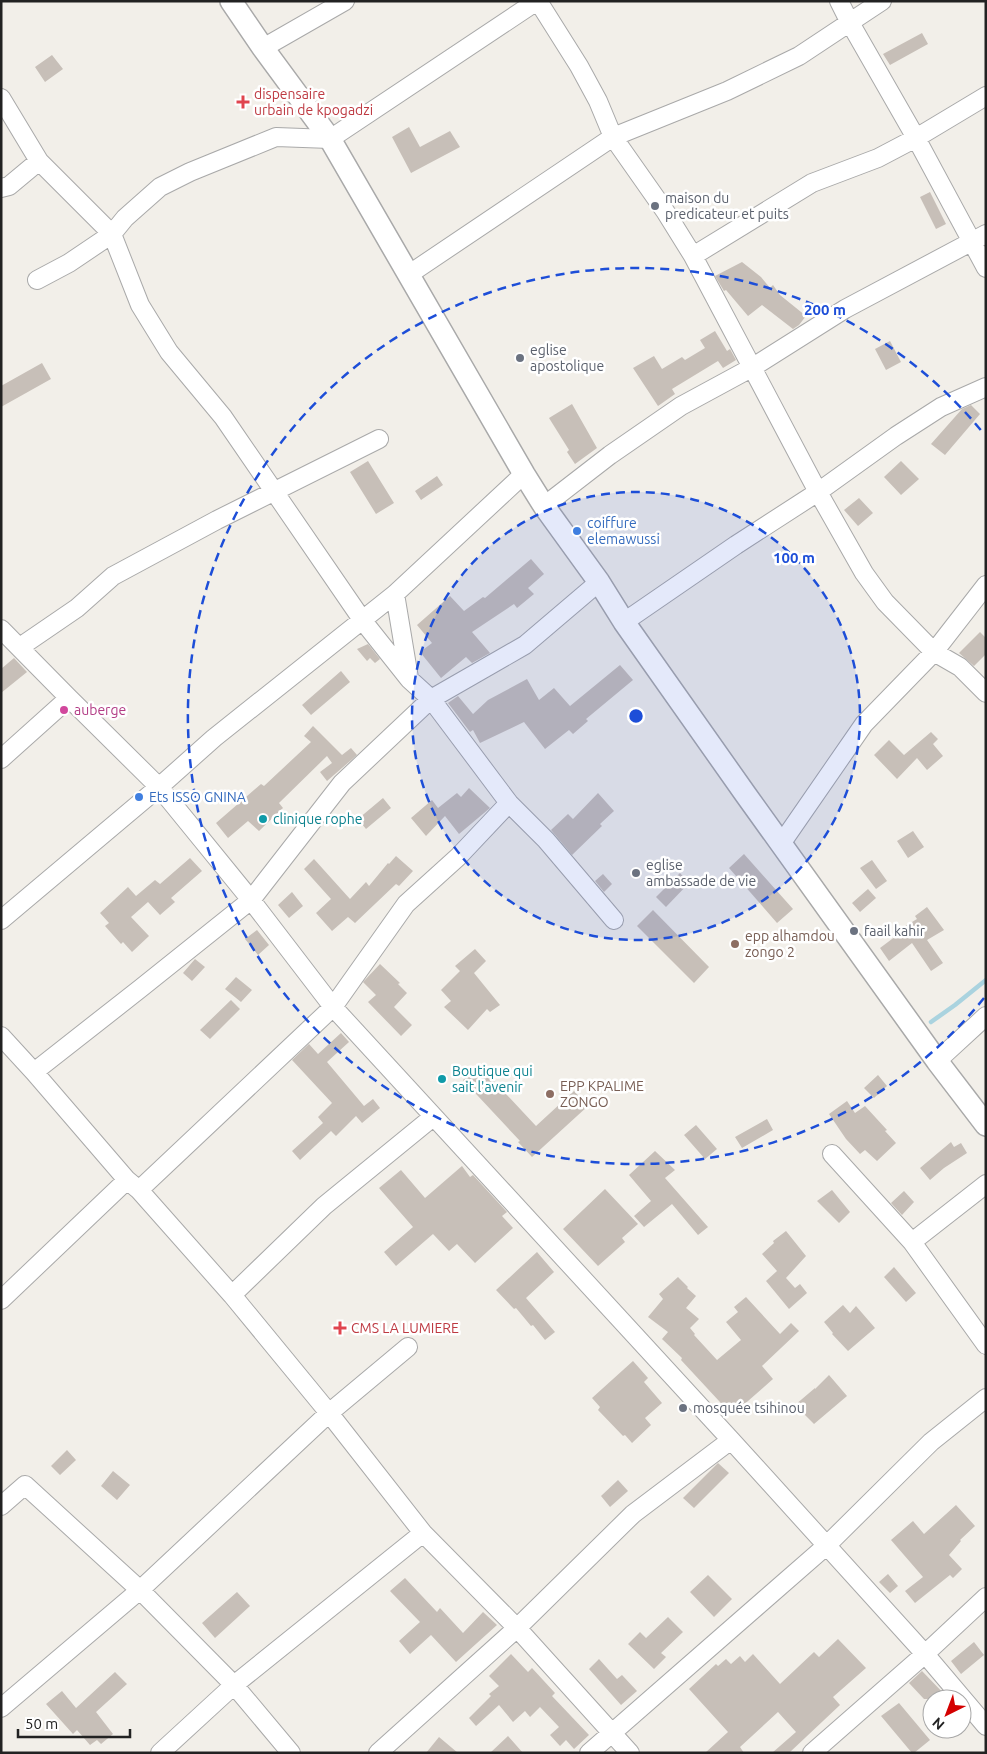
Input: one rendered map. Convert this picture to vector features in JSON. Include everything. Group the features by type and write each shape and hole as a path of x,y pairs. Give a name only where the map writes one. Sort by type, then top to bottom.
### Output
{"street":[{"path":"231,1 330,140 544,506 781,844 937,1061 986,1125"},
{"path":"263,48 344,1"},
{"path":"37,280 69,263 112,234 125,218 160,187 190,172 276,137 330,140 538,1 580,66 613,136 665,211 693,256 850,550 885,602 934,652 960,667 986,693"},
{"path":"839,1 916,138 979,238 986,268"},
{"path":"408,275 613,136 727,90 799,56 849,21 882,1"},
{"path":"693,256 812,183 878,158 916,138 986,96"},
{"path":"1,98 39,161 112,234 140,305 169,352 223,417 363,621 409,679 431,699 509,803 546,840 614,920"},
{"path":"1,188 9,186 39,161"},
{"path":"544,506 610,455 681,406 753,367 846,309 979,238"},
{"path":"624,622 736,545 818,492 896,436 941,407 986,387"},
{"path":"20,647 77,608 113,576 274,491 379,439"},
{"path":"1,920 159,787 214,738 395,594 524,474"},
{"path":"34,1072 251,900 342,783 431,699 525,645 599,582"},
{"path":"781,844 864,724 934,652 986,585"},
{"path":"395,594 409,679"},
{"path":"1,629 159,787 251,900 332,1007 731,1440 925,1654 986,1726"},
{"path":"1,759 69,698"},
{"path":"1,1300 332,1007 406,904 458,856 509,803"},
{"path":"937,1061 986,1016"},
{"path":"1,1036 232,1295 329,1413 423,1533 517,1628 630,1753"},
{"path":"232,1295 324,1206 433,1117"},
{"path":"832,1154 912,1242 986,1345"},
{"path":"912,1242 986,1184"},
{"path":"1,1708 140,1590 329,1413 408,1347"},
{"path":"589,1753 826,1546 931,1442 986,1398"},
{"path":"378,1753 517,1628 633,1514 731,1440"},
{"path":"1,1506 25,1485 140,1590 234,1685 292,1753"},
{"path":"160,1753 234,1685 423,1533"},
{"path":"812,1753 925,1654 986,1597"}],"building":[{"path":"922,33 928,44 890,65 883,54"},
{"path":"52,55 63,69 45,82 35,67"},
{"path":"409,127 420,147 450,131 460,147 411,173 392,137"},
{"path":"930,192 946,224 936,229 920,197"},
{"path":"742,262 761,277 770,288 773,285 780,295 806,316 799,325 793,329 762,305 748,316 726,290 724,291 715,276"},
{"path":"715,331 727,351 730,349 736,360 723,368 718,361 672,389 675,394 658,406 633,368 654,356 662,369 682,357 685,360 705,348 700,340"},
{"path":"890,341 901,362 886,370 875,349"},
{"path":"42,363 51,379 1,407 1,386"},
{"path":"572,404 597,448 575,464 567,452 569,450 549,418"},
{"path":"971,405 980,414 945,455 931,444 962,409"},
{"path":"368,461 394,503 376,514 350,472"},
{"path":"901,461 919,479 901,495 884,477"},
{"path":"437,476 443,485 421,500 415,491"},
{"path":"859,498 873,513 858,526 844,510"},
{"path":"531,559 544,574 528,588 534,594 517,608 514,604 472,632 490,653 472,663 466,657 441,678 420,652 432,643 417,625 450,596 464,611 483,597 485,598"},
{"path":"980,632 986,638 986,654 974,666 959,653"},
{"path":"368,644 380,659 375,663 370,658 367,661 357,649"},
{"path":"14,658 27,672 1,693 1,669"},
{"path":"620,665 633,680 586,719 588,721 573,734 569,730 545,749 524,722 480,743 473,730 470,732 448,703 458,696 473,714 488,700 527,679 539,700 554,688 570,706"},
{"path":"341,671 350,682 311,715 302,705"},
{"path":"313,726 342,755 351,748 357,755 327,781 320,772 332,763 327,756 279,803 283,808 259,831 248,821 228,838 216,823 261,784 264,786 311,742 304,736"},
{"path":"931,732 938,739 933,744 943,756 927,770 917,758 897,779 874,755 889,740 904,755"},
{"path":"469,788 490,808 459,834 445,816 426,836 411,818 432,800 438,808 457,793 461,797"},
{"path":"598,793 614,811 600,824 602,826 572,855 551,830 568,814 573,819"},
{"path":"383,798 391,808 366,829 358,819"},
{"path":"913,831 924,847 908,858 897,841"},
{"path":"744,854 793,909 777,923 729,868"},
{"path":"396,856 413,871 399,886 396,884 355,923 348,917 332,931 316,913 331,899 304,869 314,859 350,899 366,882 369,886"},
{"path":"190,858 202,871 171,898 175,902 160,915 148,902 131,917 149,936 132,952 123,942 121,944 105,926 109,923 100,913 128,887 136,896 155,880 160,884"},
{"path":"872,860 887,881 876,889 860,868"},
{"path":"680,873 689,883 666,907 656,897"},
{"path":"603,874 612,884 604,892 595,881"},
{"path":"868,889 876,898 860,912 852,903"},
{"path":"292,892 303,906 289,918 278,905"},
{"path":"927,907 944,930 927,940 943,963 931,971 912,943 889,961 880,948 904,930 902,928 917,919 915,916"},
{"path":"653,910 709,967 694,983 637,926"},
{"path":"257,930 269,945 258,955 245,939"},
{"path":"475,949 486,961 474,973 500,1005 490,1012 487,1009 468,1030 444,1007 451,1001 441,990 460,971 455,966"},
{"path":"195,959 205,967 192,981 183,973"},
{"path":"380,964 400,983 398,984 407,993 394,1007 412,1025 401,1036 368,1002 376,995 363,982"},
{"path":"236,977 252,990 241,1002 225,989"},
{"path":"231,1000 240,1009 210,1039 200,1030"},
{"path":"341,1033 349,1042 327,1062 364,1106 373,1099 380,1108 362,1123 356,1116 336,1136 331,1131 300,1160 292,1151 323,1123 318,1117 332,1103 292,1060 309,1044 318,1054"},
{"path":"479,1065 536,1126 574,1091 588,1106 532,1157 518,1142 520,1141 463,1080"},
{"path":"878,1075 887,1086 874,1098 864,1088"},
{"path":"847,1101 855,1113 865,1106 896,1143 877,1161 865,1150 860,1154 846,1139 829,1114"},
{"path":"767,1119 773,1130 742,1148 735,1137"},
{"path":"696,1125 717,1149 705,1159 684,1135"},
{"path":"951,1142 954,1147 961,1143 967,1153 930,1180 920,1168"},
{"path":"655,1151 675,1170 665,1178 708,1227 698,1235 672,1204 644,1227 634,1216 651,1201 629,1175"},
{"path":"462,1166 470,1177 473,1175 507,1212 502,1216 513,1228 475,1263 457,1244 449,1251 433,1234 396,1266 384,1252 413,1227 379,1188 401,1170 425,1198"},
{"path":"605,1189 638,1224 622,1238 625,1242 598,1266 563,1229"},
{"path":"832,1190 850,1212 839,1223 817,1201"},
{"path":"904,1191 914,1202 902,1215 891,1203"},
{"path":"786,1231 806,1256 786,1278 795,1288 800,1284 807,1293 789,1309 766,1281 777,1271 762,1254 774,1243 773,1241"},
{"path":"537,1252 554,1272 526,1298 555,1332 545,1340 533,1325 531,1326 516,1308 514,1309 496,1290"},
{"path":"894,1267 916,1293 906,1302 884,1277"},
{"path":"678,1277 696,1296 686,1308 699,1319 690,1328 717,1360 741,1340 726,1322 738,1312 734,1307 746,1297 780,1334 791,1323 799,1331 762,1366 773,1379 732,1415 681,1360 682,1358 662,1339 668,1332 648,1317 663,1299 659,1294"},
{"path":"843,1305 850,1313 856,1306 875,1328 848,1351 824,1322"},
{"path":"633,1361 648,1378 644,1382 662,1403 645,1418 651,1425 632,1443 598,1410 600,1407 592,1398"},
{"path":"829,1375 847,1396 814,1424 795,1405"},
{"path":"67,1450 76,1460 60,1475 51,1466"},
{"path":"718,1463 729,1473 694,1508 683,1498"},
{"path":"113,1471 130,1485 117,1500 101,1486"},
{"path":"618,1480 628,1491 610,1507 601,1496"},
{"path":"956,1505 975,1526 960,1540 949,1555 962,1569 953,1578 950,1575 915,1603 905,1591 923,1577 891,1540 913,1521 924,1534"},
{"path":"888,1574 898,1586 890,1593 879,1582"},
{"path":"708,1575 732,1599 714,1617 690,1592"},
{"path":"405,1578 437,1612 440,1608 463,1633 483,1612 497,1625 456,1662 431,1635 410,1654 399,1641 420,1622 390,1591"},
{"path":"237,1592 250,1606 215,1638 202,1623"},
{"path":"668,1617 683,1632 661,1653 666,1657 654,1669 628,1644 640,1632 646,1638"},
{"path":"838,1639 866,1668 833,1697 840,1705 789,1753 772,1753 796,1732 778,1712 740,1747 744,1753 705,1753 728,1732 689,1689 716,1664 718,1666 726,1659 731,1664 740,1656 745,1662 753,1654 780,1684 814,1652 819,1657"},
{"path":"974,1642 984,1655 961,1674 951,1661"},
{"path":"511,1654 528,1672 532,1668 555,1693 552,1696 589,1735 574,1749 566,1740 560,1746 550,1735 559,1727 540,1707 530,1717 525,1711 513,1722 499,1705 476,1726 469,1718 491,1696 489,1694 499,1686 489,1676"},
{"path":"599,1659 617,1679 622,1675 637,1691 621,1705 589,1669"},
{"path":"922,1671 939,1689 922,1689 922,1697 909,1683"},
{"path":"115,1672 127,1684 96,1712 113,1734 101,1744 97,1740 90,1745 77,1730 73,1734 46,1704 62,1691 76,1708"},
{"path":"899,1703 922,1730 922,1739 930,1740 912,1753 881,1716"},
{"path":"508,1736 523,1753 490,1753"},
{"path":"439,1737 458,1753 426,1753"}],"waterway":[{"path":"931,1022 986,980"}],"place":[{"name":"dispensaire urbain de kpogadzi","path":"243,102"},
{"name":"maison du predicateur et puits","path":"655,206"},
{"name":"eglise apostolique","path":"520,358"},
{"name":"coiffure elemawussi","path":"577,531"},
{"name":"auberge","path":"64,710"},
{"name":"Ets ISSO GNINA","path":"139,797"},
{"name":"clinique rophe","path":"263,819"},
{"name":"eglise ambassade de vie","path":"636,873"},
{"name":"faail kahir","path":"854,931"},
{"name":"epp alhamdou zongo 2","path":"735,944"},
{"name":"Boutique qui sait l'avenir","path":"442,1079"},
{"name":"EPP KPALIME ZONGO","path":"550,1094"},
{"name":"CMS LA LUMIERE","path":"340,1328"},
{"name":"mosquée tsihinou","path":"683,1408"}]}
